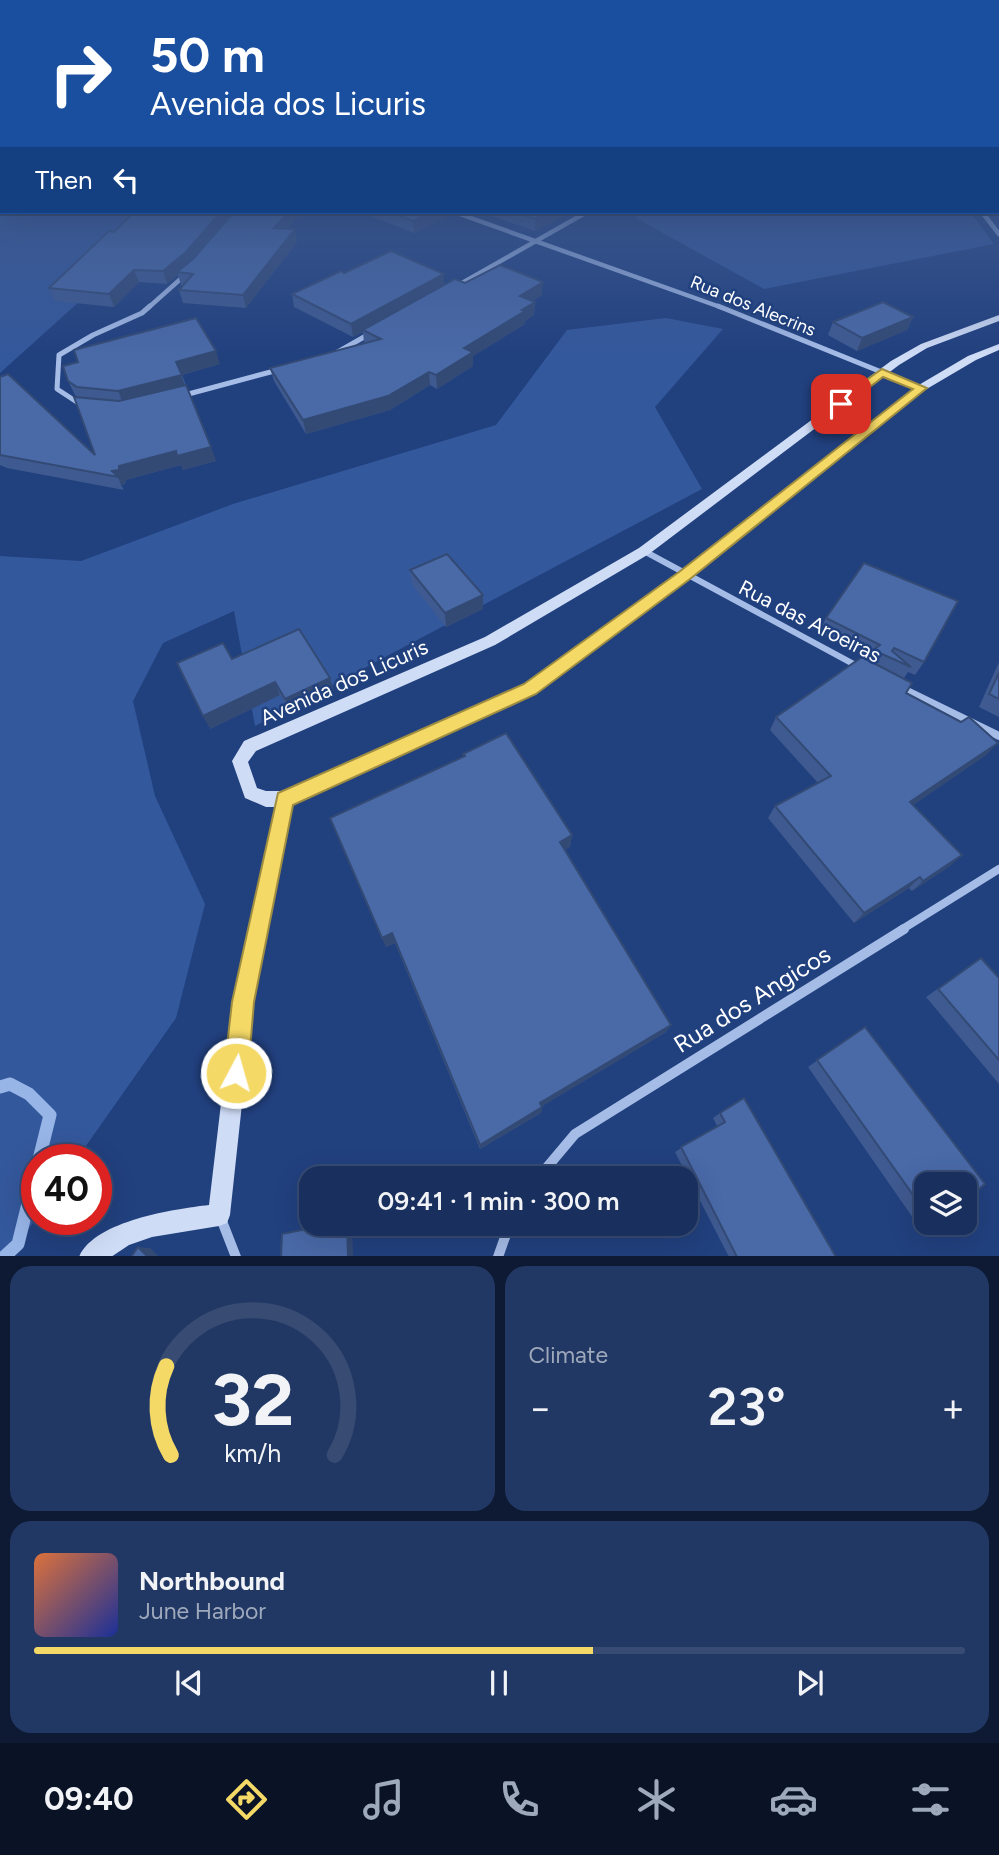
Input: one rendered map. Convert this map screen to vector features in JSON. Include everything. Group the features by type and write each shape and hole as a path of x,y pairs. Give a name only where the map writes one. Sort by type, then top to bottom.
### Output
{"street":[{"name":"Rua dos Alecrins","path":"527,239 714,304 921,388"},
{"path":"451,289 542,239"},
{"path":"93,407 82,406 57,389 60,355 93,335 142,313 194,268"},
{"name":"Avenida dos Licuris","path":"285,799 266,799 251,793 240,761 250,747 490,641 644,551 882,372 924,346 999,318"},
{"path":"329,357 378,330"},
{"path":"236,1256 219,1215 243,1002 285,799 530,689 685,575 921,388 972,358 999,347"},
{"path":"176,397 291,367"},
{"name":"Rua das Aroeiras","path":"644,551 871,673"},
{"name":"Rua das Aroeiras","path":"896,685 999,736"},
{"name":"Rua dos Angicos","path":"548,1166 575,1134 999,869"},
{"path":"91,1256 142,1226 219,1215"},
{"path":"498,1256 505,1236"}],"shaded area":[{"path":"0,239 149,239 0,373"},
{"path":"673,239 990,239 994,244 764,289"},
{"path":"666,318 723,329 655,407 702,489 255,726 234,611 163,643 133,701 155,796 205,904 176,1018 87,1144 21,1144 21,1235 24,1235 10,1256 0,1256 0,556 81,561 233,504 496,425 567,330"}],"building":[{"path":"101,239 198,239 163,271 134,270 109,294 49,288"},
{"path":"211,239 287,239 243,295 179,290 193,274 177,272"},
{"path":"391,251 444,274 351,324 292,294 341,271 344,273"},
{"path":"500,265 543,282 520,296 535,302 522,310 525,311 464,348 473,352 436,375 429,372 388,396 303,420 270,368 381,339 363,330 455,279 465,283"},
{"path":"883,302 913,317 862,338 833,322"},
{"path":"196,318 216,351 176,362 182,375 118,391 77,387 68,381 63,366 78,362 74,350"},
{"path":"8,374 95,455 74,397 119,401 186,385 211,447 177,456 176,451 119,466 119,470 112,471 118,477 0,455 0,377"},
{"path":"447,554 483,595 445,613 410,570"},
{"path":"864,563 958,601 924,662 894,648 892,651 911,667 873,650 880,645 826,618"},
{"path":"299,629 330,678 285,699 275,682 203,716 177,663 223,643 232,659"},
{"path":"862,657 912,683 906,693 961,722 969,717 998,743 910,802 962,855 923,881 920,877 864,913 775,806 831,776 776,717"},
{"path":"999,673 999,699 989,694"},
{"path":"506,733 572,835 560,842 671,1025 540,1103 542,1107 480,1145 392,933 382,938 330,818 465,756 463,754"},
{"path":"981,958 999,978 999,1060 938,989"},
{"path":"865,1027 976,1172 914,1172 914,1196 817,1060"},
{"path":"744,1098 835,1256 736,1256 698,1180 698,1166 691,1166 681,1147 725,1122 720,1113"},
{"path":"977,1174 985,1184 977,1190"},
{"path":"299,1231 299,1236 347,1236 348,1256 281,1256 282,1234"},
{"path":"138,1247 147,1256 132,1256"}],"waterway":[{"path":"0,1087 10,1084 29,1094 50,1115 18,1244 5,1256"}],"route":[{"path":"236,1073 243,1002 285,799 530,689 685,575 921,388 882,372 841,404"}]}
